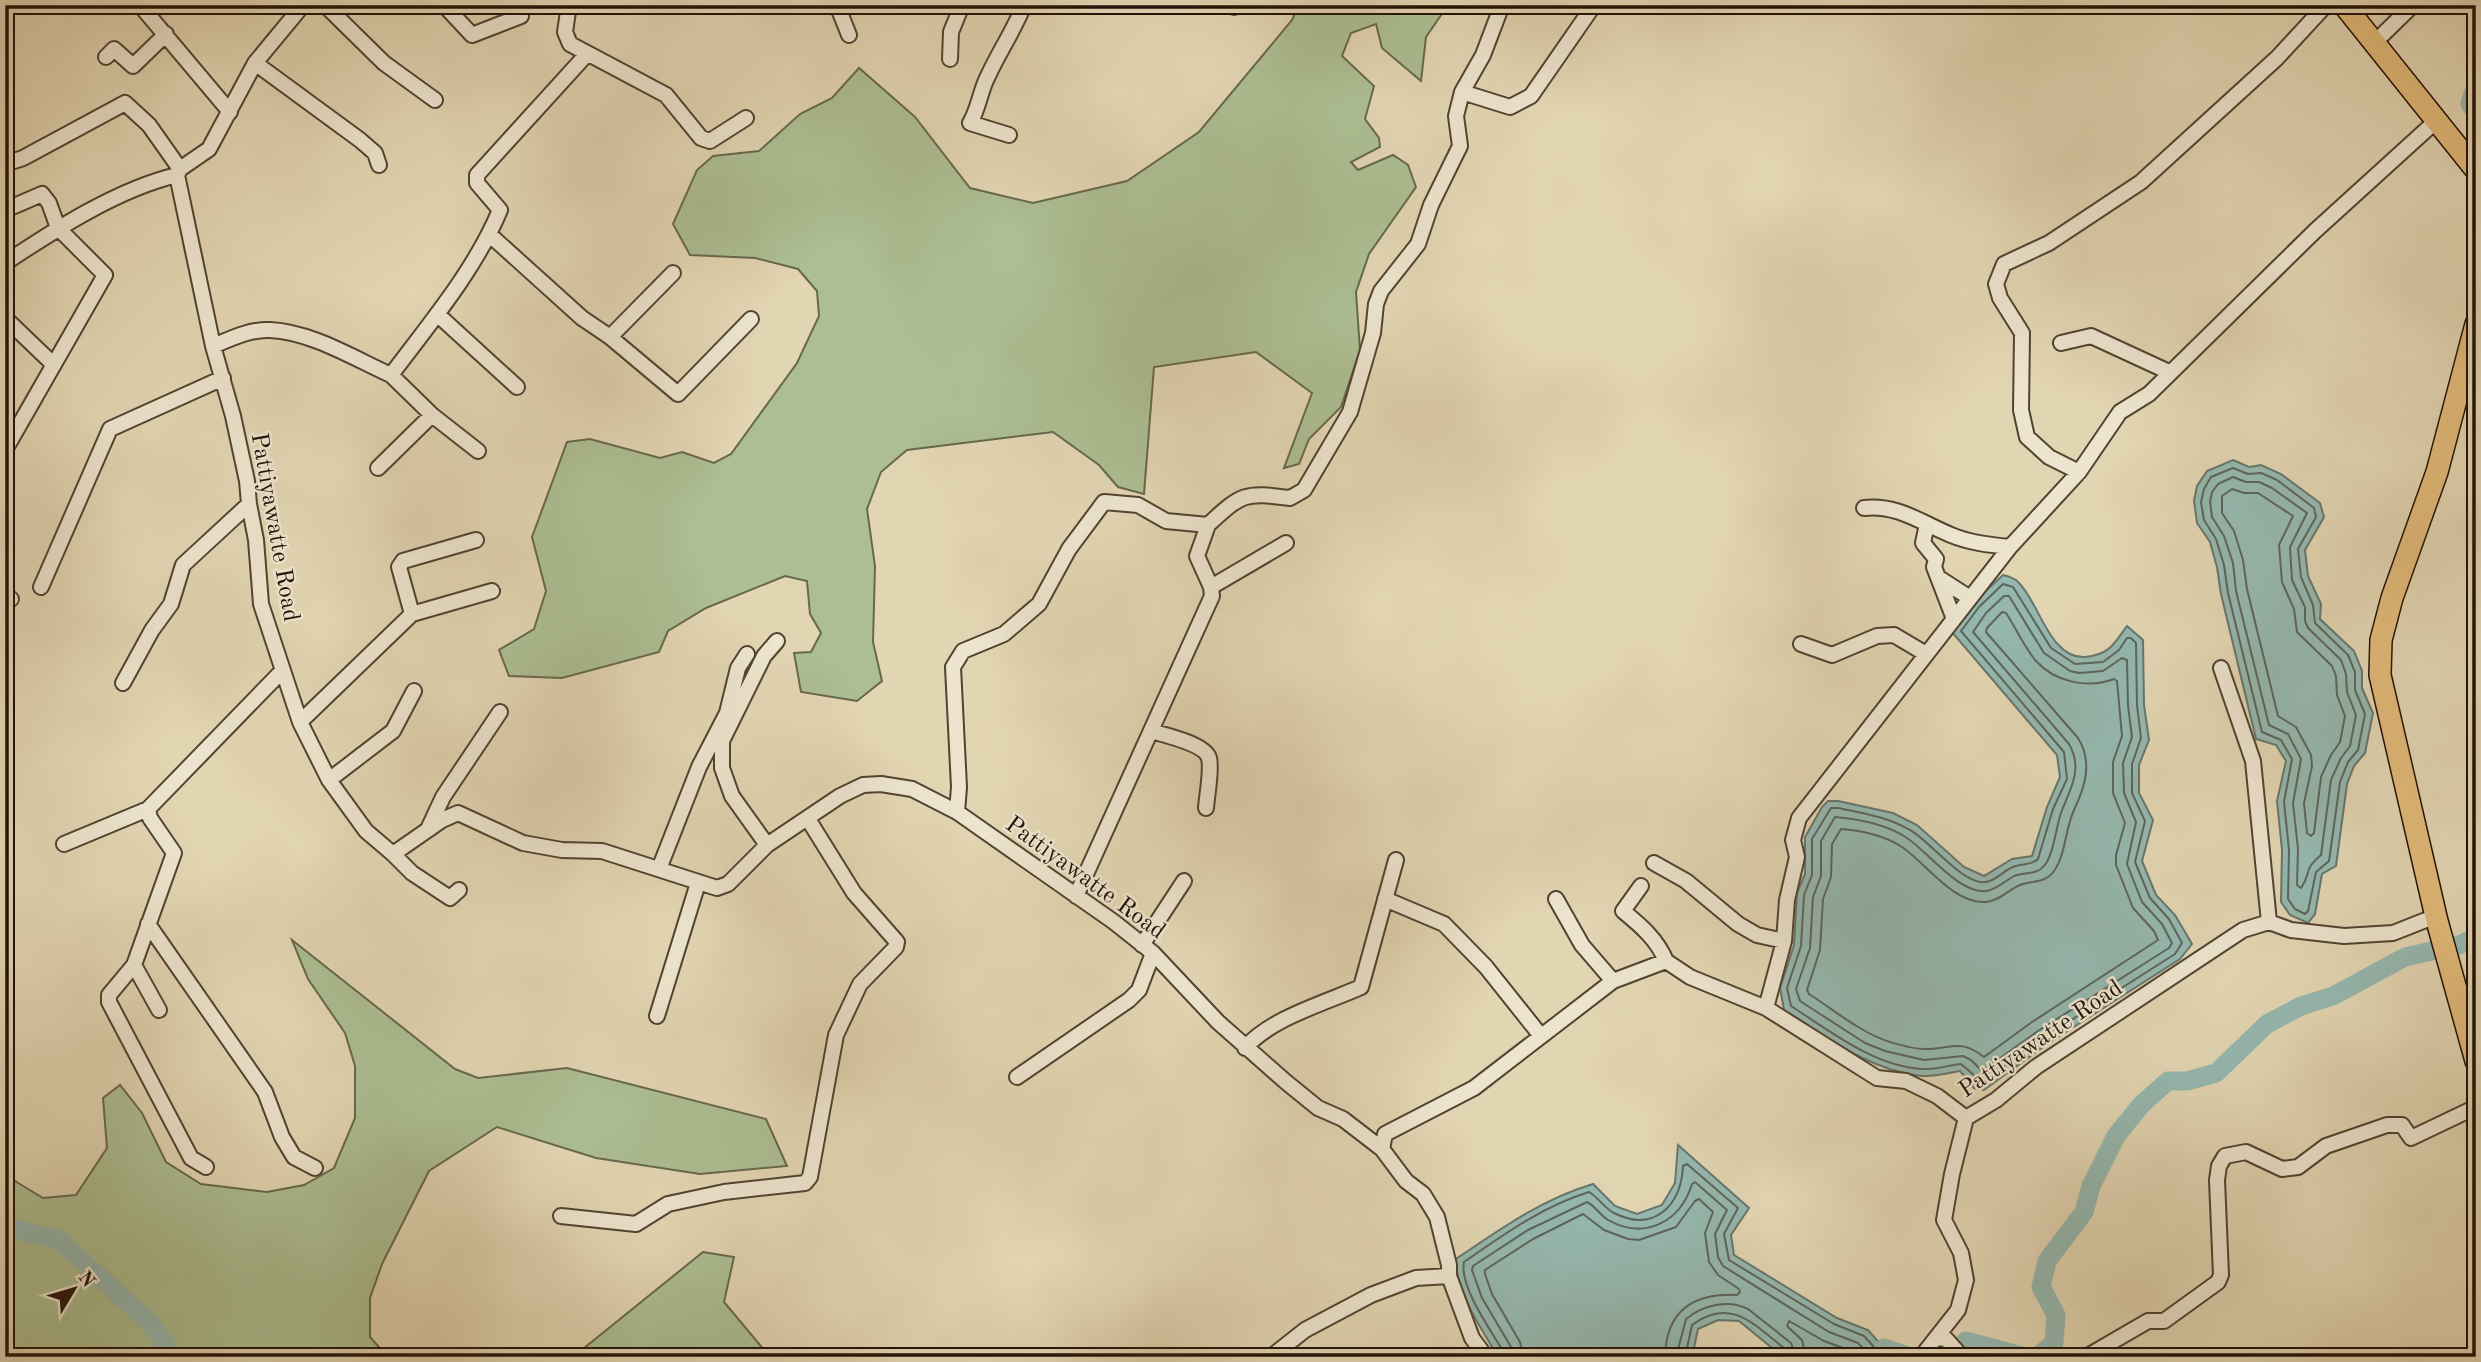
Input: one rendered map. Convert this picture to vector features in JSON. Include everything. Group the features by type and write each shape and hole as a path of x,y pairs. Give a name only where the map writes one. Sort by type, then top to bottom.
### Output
{"main road":[{"path":"2344,5 2437,121 2471,145 2476,170"},
{"path":"2476,324 2437,472 2392,598 2381,640 2380,675 2436,919 2476,1060"}],"street":[{"path":"140,5 230,112"},
{"path":"5,263 58,228 152,181 178,172 209,149 255,63 303,5"},
{"path":"325,5 384,63 435,100"},
{"path":"444,5 472,35 522,16"},
{"path":"569,5 565,32 570,44 666,94 701,138 710,141 746,118"},
{"path":"837,5 849,35"},
{"path":"950,58 951,32 962,5"},
{"path":"1009,135 970,123 976,113 986,78 1013,31 1024,5"},
{"path":"1076,895 1212,596 1211,587 1197,556 1208,525 1233,501 1256,494 1290,498 1304,490 1350,412 1373,333 1376,304 1381,290 1418,244 1431,205 1460,146 1456,116 1462,93 1483,55 1502,5"},
{"path":"1462,93 1510,107 1531,96 1594,5"},
{"path":"2079,472 2049,457 2026,437 2021,410 2022,333 2000,298 1996,285 2004,264 2049,243 2141,182 2277,58 2326,5"},
{"path":"2374,43 2413,5"},
{"path":"106,57 114,49 133,66 166,34"},
{"path":"391,375 437,314 489,235 500,211 477,183 477,174 587,54"},
{"path":"255,63 360,140 375,153 379,165"},
{"path":"5,164 23,159 125,103 149,125 178,172"},
{"path":"1766,1008 1784,941 1787,900 1797,857 1793,840 1799,818 2010,547 2079,472 2120,412 2149,394 2315,231 2437,121"},
{"name":"Pattiyawatte Road","path":"178,172 213,346 247,481 256,540 261,604 300,722 330,780 366,831 393,854 442,820 458,813 523,843 562,850 602,851 717,888 728,884 767,845 852,790 863,785 881,784 912,789 957,812 1148,949 1245,1048 1318,1108 1343,1119 1382,1149 1406,1181 1423,1194 1437,1217 1449,1276 1472,1338 1486,1357"},
{"path":"5,210 41,194 49,203 58,228 105,275 5,450"},
{"path":"489,235 582,318 610,337 678,394 751,319"},
{"path":"610,337 673,273"},
{"path":"437,314 517,387"},
{"path":"5,318 53,364"},
{"path":"213,346 235,336 267,330 303,335 391,375 432,415 478,451"},
{"path":"2061,343 2091,336 2169,372"},
{"path":"41,587 110,429 223,378"},
{"path":"378,468 432,415"},
{"path":"957,812 959,787 953,667 963,651 1004,634 1039,604 1069,549 1104,502 1138,505 1166,521 1208,525"},
{"path":"123,683 152,630 172,604 183,565 249,504"},
{"path":"1864,508 1879,506 1899,510 1954,536 2010,547"},
{"path":"1927,524 1923,543 1936,559 1934,567 1954,619"},
{"path":"412,614 399,567 403,561 476,540"},
{"path":"1211,587 1286,544"},
{"path":"1938,578 1970,598"},
{"path":"300,722 412,614 492,592"},
{"path":"1801,644 1832,655 1877,636 1894,635 1926,654"},
{"path":"767,845 732,796 722,768 722,741 764,656 777,641"},
{"path":"659,869 699,767 727,713 738,668 747,654"},
{"path":"2221,668 2253,761 2269,922 2291,930 2344,936 2393,933 2436,919"},
{"path":"64,844 148,809 283,670"},
{"path":"330,780 393,731 414,691"},
{"path":"428,830 443,797 500,712"},
{"path":"1151,731 1207,753 1210,761 1206,808"},
{"path":"148,809 150,818 173,853 134,965 109,995 109,1002 191,1158 206,1167"},
{"path":"561,1216 635,1224 668,1204 724,1192 805,1183 810,1177 836,1035 860,984 897,947 897,942 854,893 808,819"},
{"path":"393,854 412,873 450,898 459,890"},
{"path":"1245,1048 1256,1035 1288,1017 1361,987 1396,860"},
{"path":"1654,863 1686,881 1738,924 1756,935 1784,941"},
{"path":"1017,1077 1129,1000 1139,990 1148,949 1184,881"},
{"path":"657,1016 698,883"},
{"path":"1382,1149 1385,1134 1474,1088 1613,981 1666,961 1661,949 1647,931 1623,911 1641,886"},
{"path":"1556,899 1582,945 1613,981"},
{"path":"1385,900 1444,924 1486,967 1541,1036"},
{"name":"Pattiyawatte Road","path":"1666,961 1690,977 1766,1008 1877,1078 1906,1081 1937,1096 1966,1118 1996,1100 2036,1067 2223,941 2243,930 2269,922"},
{"path":"148,924 265,1092 282,1137 294,1157 315,1168"},
{"path":"134,965 159,1010"},
{"path":"2086,1357 2148,1321 2164,1321 2218,1282 2221,1275 2217,1180 2219,1166 2225,1156 2246,1153 2282,1170 2298,1167 2326,1146 2387,1125 2402,1125 2411,1138 2476,1107"},
{"path":"1921,1357 1958,1310 1966,1280 1961,1253 1944,1220 1966,1118"},
{"path":"1271,1357 1305,1330 1371,1295 1416,1278 1449,1276"},
{"path":"1937,1338 1946,1339 1962,1357"}],"green space":[{"path":"1299,5 1448,5 1426,37 1421,81 1382,48 1376,24 1351,33 1342,56 1374,86 1365,119 1379,138 1380,147 1351,162 1358,170 1393,155 1408,165 1416,187 1369,254 1356,292 1360,350 1341,407 1309,439 1299,464 1284,468 1312,393 1256,352 1154,367 1144,494 1118,487 1099,465 1053,432 907,450 881,472 867,509 875,566 873,642 882,681 857,701 801,692 794,653 811,652 821,633 810,614 807,581 785,576 706,608 668,631 659,652 562,678 509,676 499,650 534,629 546,591 532,537 567,442 590,439 660,458 682,452 714,463 731,454 797,363 819,316 817,291 798,269 755,258 690,255 673,224 697,170 713,156 759,151 800,114 832,98 859,68 915,117 970,188 1033,203 1127,181 1199,132 1292,20"},
{"path":"292,940 455,1069 478,1078 567,1068 766,1119 787,1166 700,1174 596,1158 497,1127 429,1171 382,1264 370,1298 370,1337 388,1357 5,1357 5,1175 43,1198 76,1195 107,1148 103,1098 120,1085 142,1113 166,1162 201,1184 267,1192 304,1185 334,1168 355,1118 355,1066 345,1033 308,979"},
{"path":"703,1252 734,1257 724,1302 770,1357 573,1357"}],"water":[{"path":"2233,460 2249,467 2261,465 2281,474 2320,503 2324,517 2305,550 2308,576 2321,604 2320,619 2354,651 2362,671 2362,688 2373,713 2365,753 2354,766 2347,784 2336,866 2322,874 2315,914 2308,923 2290,915 2281,902 2282,850 2277,801 2286,761 2276,745 2256,739 2217,567 2210,542 2197,523 2194,501 2197,486 2207,471"},
{"path":"2003,575 2018,582 2054,639 2062,649 2073,655 2085,657 2100,654 2114,643 2127,626 2143,640 2144,705 2149,740 2139,765 2139,793 2153,820 2142,861 2156,895 2175,915 2192,944 2180,959 2047,1044 1984,1090 1974,1088 1960,1071 1922,1076 1903,1073 1867,1060 1784,1010 1780,988 1794,945 1797,893 1805,874 1805,837 1828,801 1893,813 1917,825 1964,867 1984,876 2012,859 2032,856 2047,807 2060,777 2057,755 1951,631 1974,602"},
{"path":"1678,1145 1749,1208 1731,1235 1734,1255 1837,1318 1868,1330 1884,1348 1877,1357 1783,1357 1739,1321 1718,1320 1698,1329 1692,1357 1498,1357 1465,1297 1456,1259 1539,1207 1593,1184 1615,1206 1637,1214 1662,1205 1675,1183"}],"waterway":[{"path":"2476,86 2470,103 2476,113"},
{"path":"2037,1357 2054,1343 2056,1315 2041,1287 2047,1261 2084,1212 2091,1186 2116,1136 2142,1104 2168,1081 2187,1081 2216,1073 2267,1024 2301,1006 2333,996 2405,957 2459,945 2476,937"},
{"path":"5,1227 59,1240 151,1324 174,1357"},
{"path":"1951,1357 1966,1341 2025,1357"},
{"path":"1884,1348 1911,1357"}]}
